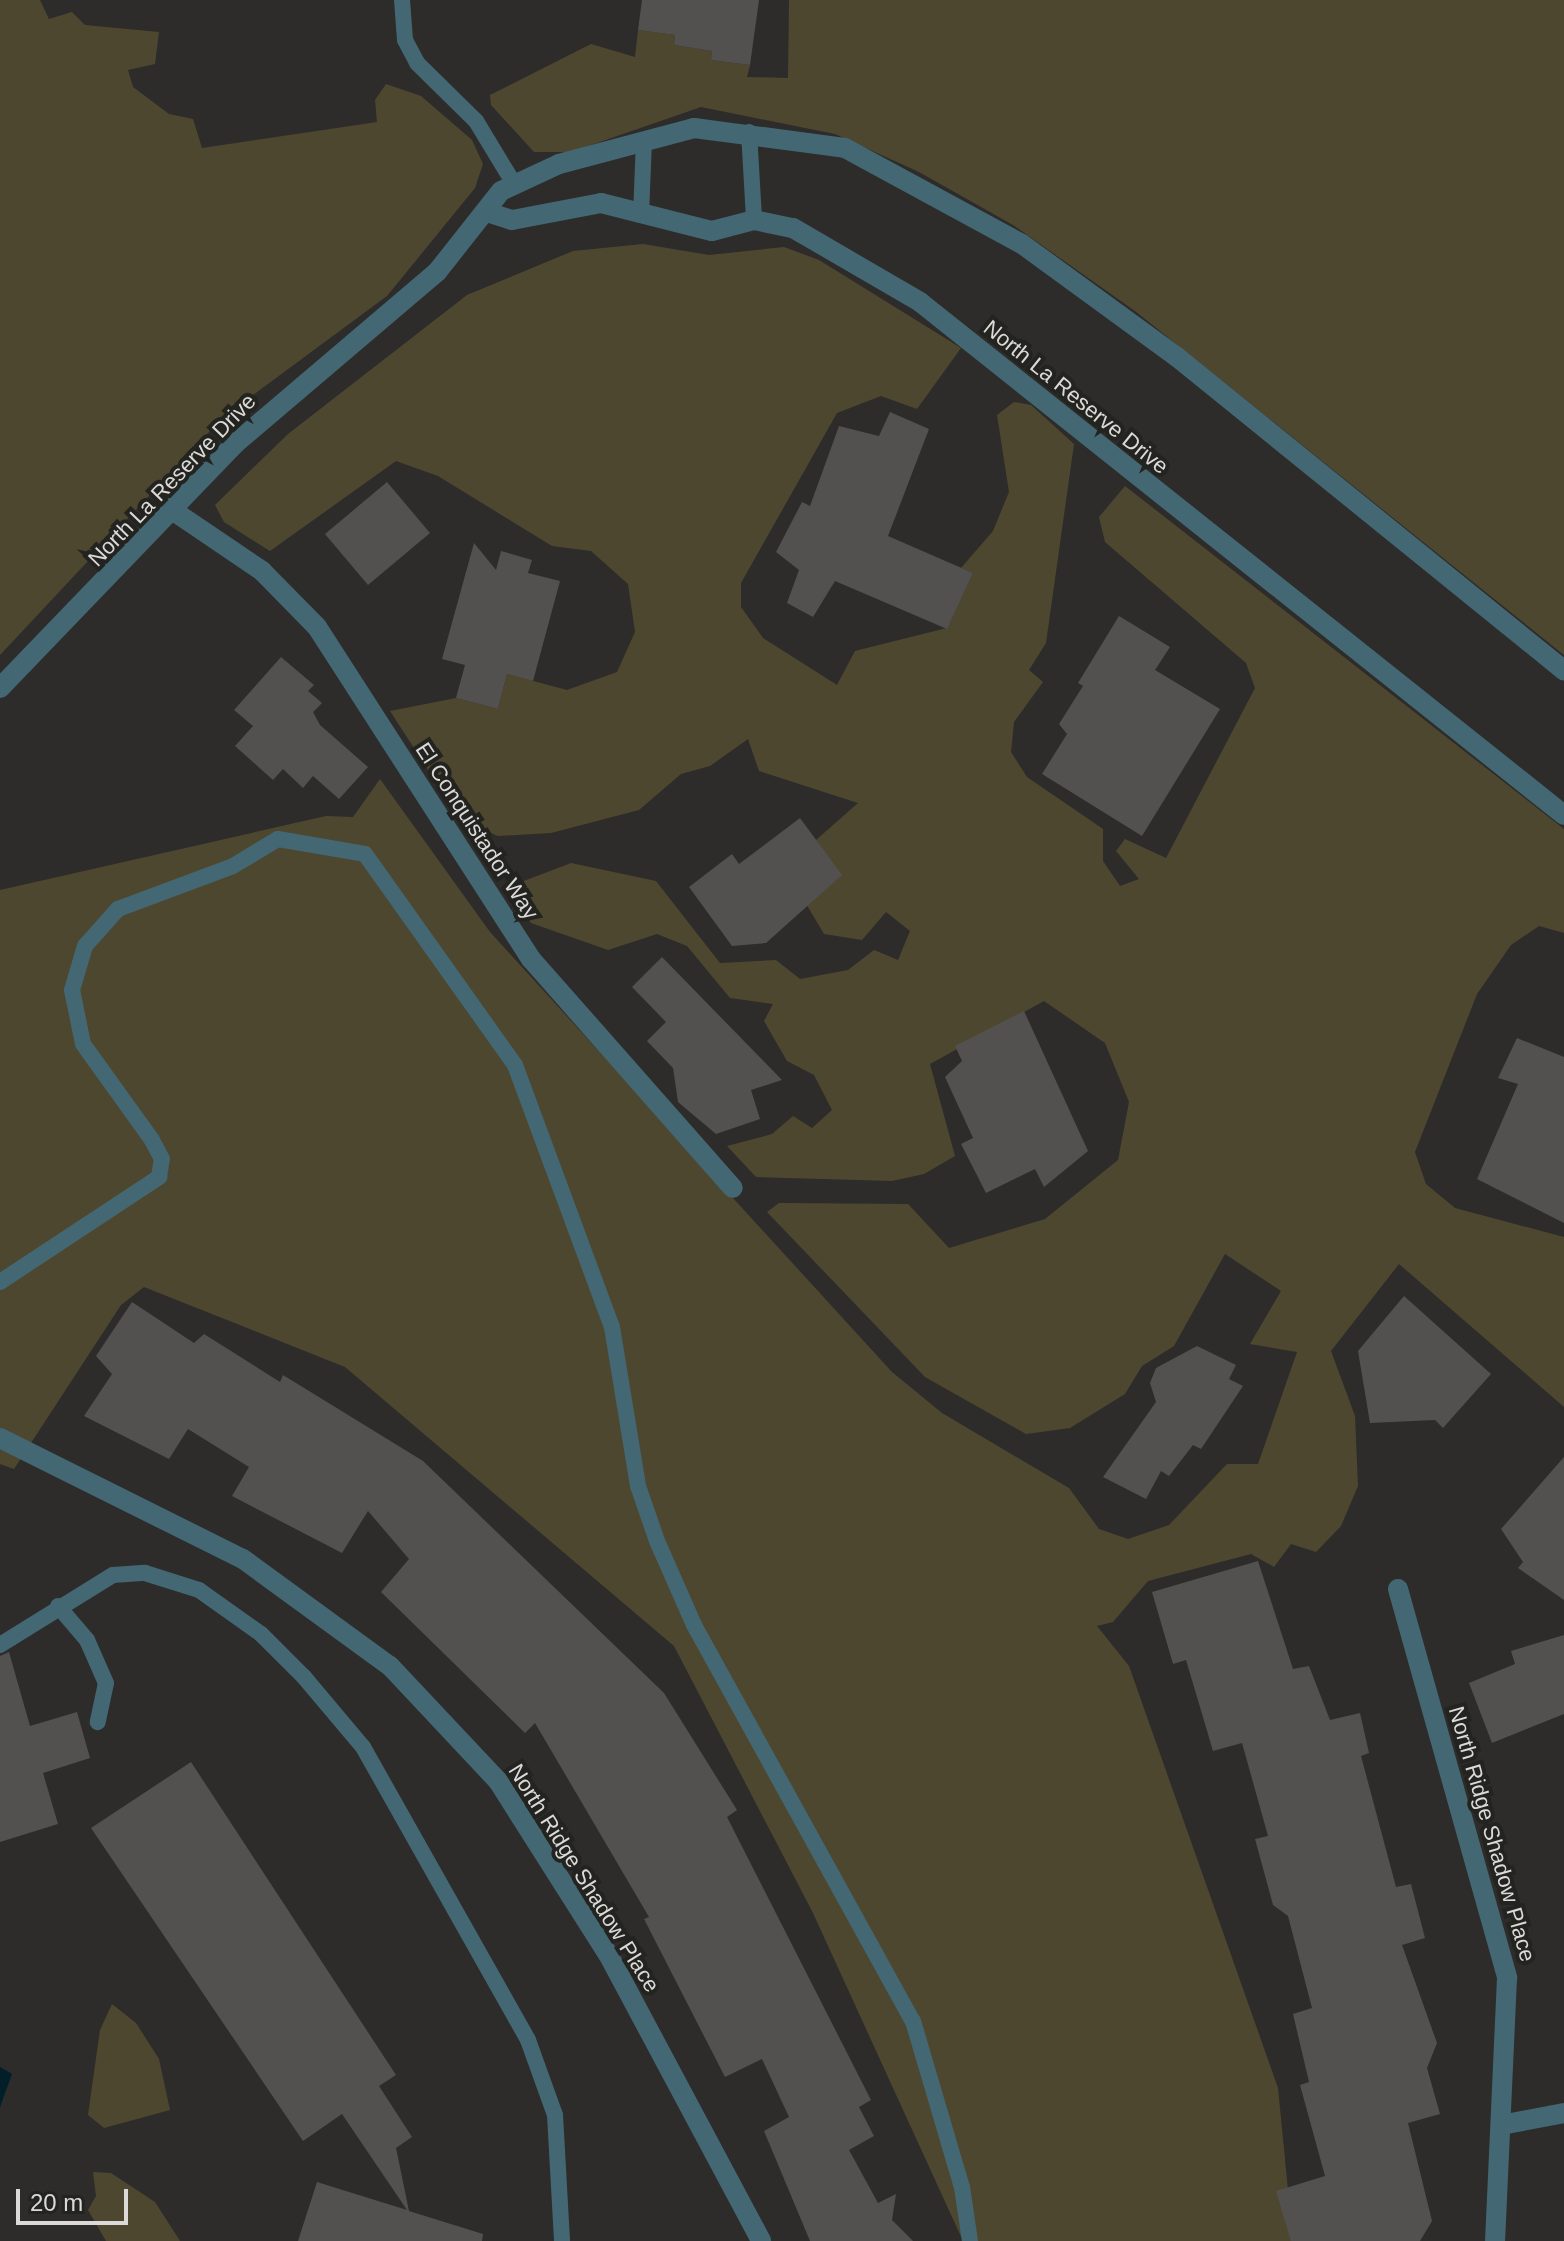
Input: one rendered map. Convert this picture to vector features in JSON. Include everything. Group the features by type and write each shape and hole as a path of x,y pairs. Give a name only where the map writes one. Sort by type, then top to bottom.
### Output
{"street":[{"path":"513,182 694,128 749,132 845,148 1022,244 1177,357 1564,670"},
{"name":"North La Reserve Drive","path":"0,688 175,512 236,443 386,322 513,182"},
{"name":"North La Reserve Drive","path":"487,212 512,220 601,203 712,231 754,220 793,228 920,302 1564,815"},
{"name":"El Conquistador Way","path":"175,512 262,571 317,627 531,959 733,1188"},
{"name":"North Ridge Shadow Place","path":"0,1438 243,1559 390,1666 498,1781 608,1954 761,2241"},
{"name":"North Ridge Shadow Place","path":"1398,1589 1507,1978 1495,2241"},
{"path":"1501,2125 1564,2113"}],"lane":[{"path":"402,0 405,40 417,63 476,121 513,182"},
{"path":"749,132 754,220"},
{"path":"641,215 644,141"},
{"path":"0,1282 159,1177 162,1159 152,1140 83,1044 72,990 85,946 118,909 233,866 278,839 365,854 515,1065 612,1327 638,1486 657,1541 694,1625 913,2021 962,2187 970,2241"},
{"path":"0,1645 58,1606 113,1575 145,1573 199,1590 261,1634 363,1747 528,2040 555,2115 562,2241"},
{"path":"58,1606 87,1640 106,1683 98,1722"}],"shaded area":[{"path":"0,0 40,0 49,19 72,12 85,25 159,32 155,64 128,70 133,87 169,114 193,119 202,148 377,122 375,100 386,84 421,96 472,140 483,164 475,188 387,296 223,417 0,655"},
{"path":"789,0 1564,0 1564,655 1135,311 1013,225 919,172 835,134 701,107 571,152 534,152 491,105 490,95 591,44 635,57 638,30 675,35 674,45 712,51 711,60 750,65 747,77 788,78"},
{"path":"643,244 709,255 784,247 819,260 961,348 917,409 881,396 837,413 741,583 741,607 763,638 837,685 855,651 947,628 973,573 961,568 993,531 1009,492 997,415 1014,402 1031,405 1074,444 1046,643 1029,670 1043,682 1014,722 1011,752 1027,777 1103,829 1103,861 1120,886 1139,879 1116,851 1125,839 1166,858 1255,688 1246,663 1105,542 1099,517 1125,486 1564,829 1564,933 1539,926 1511,945 1477,994 1415,1152 1426,1184 1455,1208 1564,1237 1564,1407 1399,1264 1331,1351 1355,1416 1358,1486 1341,1526 1316,1552 1291,1544 1274,1567 1251,1554 1148,1581 1113,1622 1097,1626 1129,1666 1278,2088 1293,2241 963,2241 813,1913 674,1646 345,1367 144,1287 121,1305 14,1469 0,1464 0,890 326,816 353,817 380,779 490,932 892,1372 942,1413 1069,1488 1099,1529 1128,1539 1169,1525 1227,1464 1258,1464 1297,1352 1250,1344 1281,1291 1225,1254 1174,1346 1142,1366 1125,1394 1070,1428 1026,1434 925,1377 767,1212 779,1203 908,1204 949,1248 1045,1219 1118,1160 1129,1102 1105,1043 1044,1001 930,1064 955,1156 924,1174 892,1181 756,1177 727,1146 772,1134 793,1116 812,1128 832,1110 814,1075 787,1061 764,1021 773,1004 730,998 687,946 657,934 608,950 531,923 508,887 571,863 656,881 720,963 776,960 800,979 848,970 874,950 898,960 910,931 886,912 862,940 824,934 805,902 816,840 858,803 759,771 748,739 710,766 681,774 639,810 551,833 498,836 462,822 390,711 456,698 498,709 507,674 567,690 617,672 635,632 628,584 591,551 552,546 438,476 396,461 270,551 224,522 215,505 288,434 467,295 573,251"},
{"path":"112,2004 136,2023 159,2059 170,2110 104,2128 88,2115 100,2030"},
{"path":"93,2172 111,2173 155,2202 180,2241 106,2241 88,2210 96,2196"}],"water":[{"path":"0,2067 12,2074 0,2107"}],"building":[{"path":"642,0 759,0 750,65 711,60 712,51 674,45 675,35 638,30"},
{"path":"890,412 929,429 888,536 973,573 947,629 835,581 813,617 787,603 799,570 776,552 802,502 810,506 839,426 879,436"},
{"path":"387,482 430,533 368,585 325,534"},
{"path":"474,543 496,570 501,551 532,560 528,573 560,581 533,681 507,674 498,709 456,698 465,665 442,659"},
{"path":"1119,616 1170,647 1155,670 1220,709 1142,836 1042,774 1067,734 1059,724 1083,686 1078,683"},
{"path":"281,657 314,685 308,691 322,703 313,712 320,725 368,767 339,799 313,776 303,788 283,769 273,780 235,746 253,726 234,710"},
{"path":"800,818 842,875 766,943 732,946 689,887 732,854 739,864"},
{"path":"662,957 782,1080 751,1090 760,1119 716,1134 678,1102 673,1068 647,1041 666,1022 632,987"},
{"path":"1024,1011 1088,1151 1044,1187 1035,1169 986,1193 961,1144 973,1138 945,1077 962,1061 955,1046"},
{"path":"1517,1038 1564,1057 1564,1223 1477,1179 1518,1084 1498,1078"},
{"path":"1404,1296 1491,1374 1443,1428 1435,1420 1370,1423 1358,1351"},
{"path":"132,1302 194,1343 204,1334 280,1382 283,1375 423,1461 664,1693 737,1810 727,1817 871,2100 859,2107 874,2136 849,2150 878,2203 896,2194 892,2220 913,2241 810,2241 764,2131 789,2117 762,2059 725,2077 644,1919 649,1917 535,1723 525,1733 381,1592 409,1559 368,1511 342,1553 232,1496 249,1467 188,1429 169,1459 84,1416 112,1374 96,1356"},
{"path":"1197,1346 1236,1365 1229,1379 1243,1386 1201,1449 1193,1445 1169,1476 1161,1471 1146,1499 1103,1477 1156,1402 1150,1383 1156,1368"},
{"path":"1564,1457 1564,1600 1518,1568 1523,1562 1501,1529"},
{"path":"1258,1561 1293,1669 1309,1666 1330,1720 1360,1713 1369,1753 1361,1756 1396,1887 1411,1884 1425,1938 1402,1945 1437,2043 1427,2068 1440,2114 1408,2123 1432,2221 1420,2241 1291,2241 1276,2191 1325,2176 1300,2085 1309,2082 1293,2014 1312,2008 1288,1916 1273,1905 1255,1839 1268,1836 1242,1743 1213,1751 1186,1660 1173,1664 1152,1592"},
{"path":"1564,1635 1564,1714 1492,1743 1469,1683 1515,1664 1511,1651"},
{"path":"9,1652 30,1726 77,1712 90,1758 43,1773 58,1824 0,1842 0,1656"},
{"path":"191,1762 396,2075 379,2086 412,2137 396,2148 409,2211 483,2234 482,2241 298,2241 317,2182 407,2210 342,2114 303,2141 91,1828"}]}
